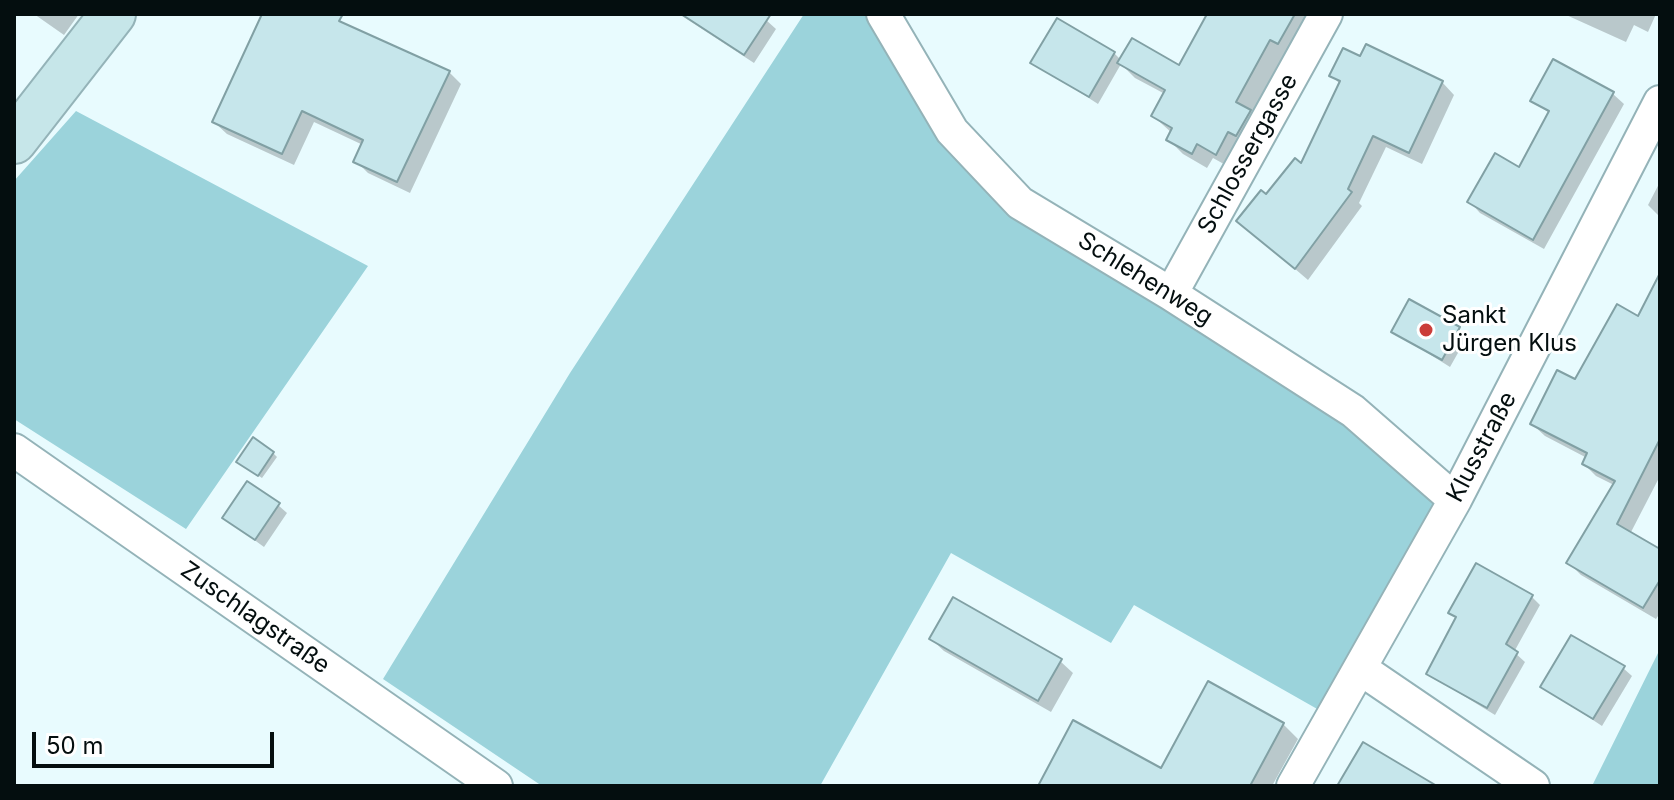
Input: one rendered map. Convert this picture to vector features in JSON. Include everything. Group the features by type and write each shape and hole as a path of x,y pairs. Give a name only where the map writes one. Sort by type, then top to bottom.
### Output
{"street":[{"path":"14,141 113,14"},
{"name":"Schlehenweg","path":"883,14 952,131 1020,203 1171,294 1353,411 1455,500"},
{"name":"Schlossergasse","path":"1171,294 1326,14"},
{"name":"Klusstraße","path":"1293,786 1455,500 1660,102"},
{"name":"Zuschlagstraße","path":"14,450 496,786"},
{"path":"1361,669 1533,786"}],"shaded area":[{"path":"804,14 870,14 946,135 1349,419 1440,502 1319,710 1134,605 1111,643 951,553 820,786 542,786 383,679 570,373"},
{"path":"76,111 368,266 186,529 14,419 14,181"},
{"path":"1660,649 1660,786 1592,786"}],"building":[{"path":"262,14 343,14 339,21 450,71 397,182 353,162 363,140 302,111 282,154 212,122"},
{"path":"681,14 771,14 744,55"},
{"path":"1207,14 1295,14 1278,44 1270,40 1236,102 1251,110 1236,136 1228,132 1216,155 1197,144 1192,154 1166,140 1172,128 1151,116 1165,90 1117,63 1132,38 1179,65"},
{"path":"1057,18 1115,52 1089,97 1030,63"},
{"path":"1366,44 1443,81 1409,153 1373,136 1348,189 1352,192 1295,269 1236,221 1261,190 1266,194 1295,158 1301,163 1340,81 1329,76 1343,48 1360,56"},
{"path":"1553,59 1614,92 1533,240 1467,202 1495,153 1519,167 1549,111 1530,101"},
{"path":"1660,273 1660,439 1617,524 1660,549 1660,580 1643,608 1566,563 1615,481 1582,464 1587,453 1530,424 1557,370 1575,379 1617,304 1638,316"},
{"name":"Sankt Jürgen Klus","path":"1409,299 1460,327 1442,360 1391,332"},
{"path":"253,437 274,452 258,476 236,462"},
{"path":"247,481 280,503 255,540 222,518"},
{"path":"1476,563 1533,595 1506,644 1518,652 1487,708 1426,674 1456,617 1448,613"},
{"path":"953,597 1062,659 1038,701 929,639"},
{"path":"1571,635 1625,666 1593,719 1540,687"},
{"path":"1208,681 1284,723 1250,786 1038,786 1073,720 1161,768"},
{"path":"1363,742 1437,786 1337,786"}],"place":[{"name":"Sankt Jürgen Klus","path":"1426,330"}]}
